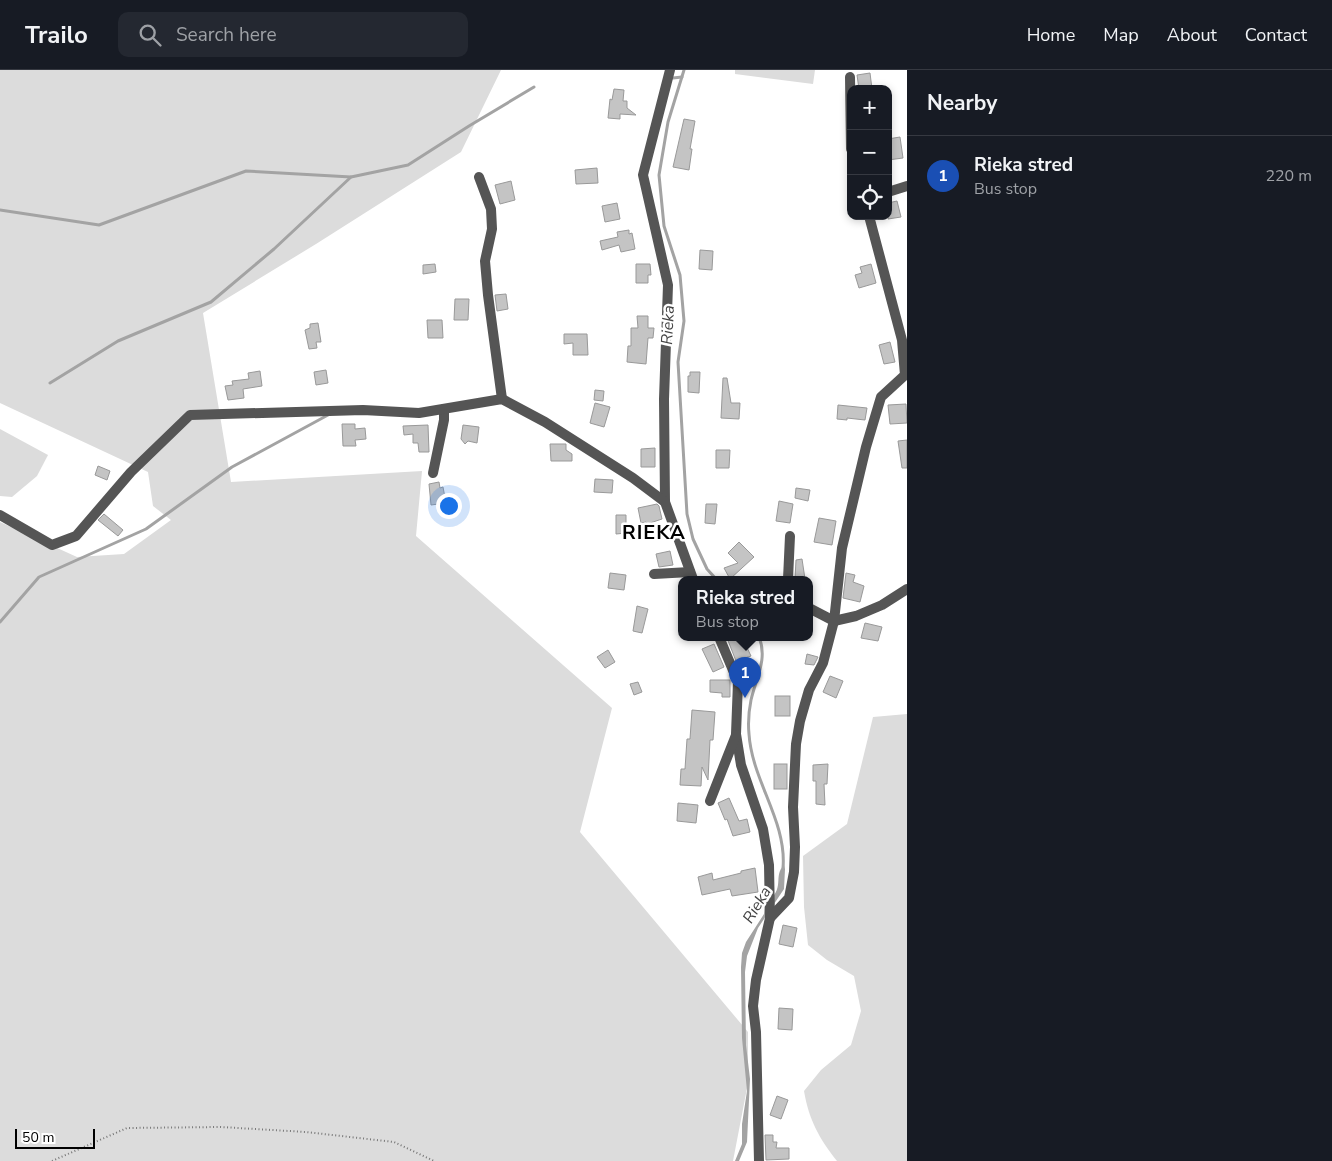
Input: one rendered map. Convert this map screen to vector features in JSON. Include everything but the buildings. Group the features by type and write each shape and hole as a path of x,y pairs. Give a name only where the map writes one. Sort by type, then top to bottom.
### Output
{"street":[{"path":"654,574 691,576 665,502 664,399 668,285 643,175 670,70"},
{"path":"850,77 851,130"},
{"path":"479,177 491,209 492,228 485,261 502,400"},
{"path":"892,191 907,186"},
{"path":"770,917 789,898 794,864 793,808 796,744 809,690 823,663 834,621 842,548 866,447 881,398 905,375 902,340 870,220"},
{"path":"0,515 52,545 76,536 131,472 190,415 363,410 419,413 502,400 553,428 633,478 665,502"},
{"path":"433,473 444,420 444,409"},
{"path":"788,576 790,536"},
{"path":"813,610 834,621 856,616 882,605 907,589"},
{"path":"721,641 738,682 736,734 742,765 763,829 769,865 770,917 756,980 753,1006 756,1032 759,1161"},
{"path":"710,801 736,734"}],"path":[{"path":"52,1161 127,1128 221,1127 306,1132 394,1142 434,1161"}],"shaded area":[{"path":"0,70 501,70 461,152 203,313 231,482 422,471 416,536 612,708 580,832 748,1032 748,1083 733,1161 0,1161 0,522 77,557 124,554 171,520 153,506 148,472 0,403"},
{"path":"735,70 815,70 813,84 735,74"},
{"path":"0,429 48,455 37,476 12,497 0,496"},
{"path":"907,714 907,1161 837,1161 816,1128 804,1091 821,1070 851,1045 861,1011 854,976 827,960 808,945 804,907 803,856 847,824 873,717"},
{"name":"Rieka","path":"784,865 784,889 758,928 747,956 745,972 746,1045 750,1079 747,1142 739,1161 735,1161 742,1144 742,1124 747,1091 742,1038 742,953 746,942 764,914 765,904 776,893 779,874"}],"waterway":[{"name":"Rieka","path":"684,70 668,122 659,175 664,226 680,275 684,321 678,362 687,514 693,539 707,569 713,576"},
{"path":"673,78 682,77"},
{"path":"50,383 118,341 211,302 274,249 351,177 408,165 534,87"},
{"path":"0,210 99,225 246,171 351,177"},
{"path":"0,622 39,577 146,529 232,467 328,415"},
{"name":"Rieka","path":"760,641 762,661 750,704 749,734 756,768 780,834 783,868"}],"place":[{"name":"Rieka stred","path":"745,698"}],"district":[{"name":"RIEKA","path":"654,532"}]}
